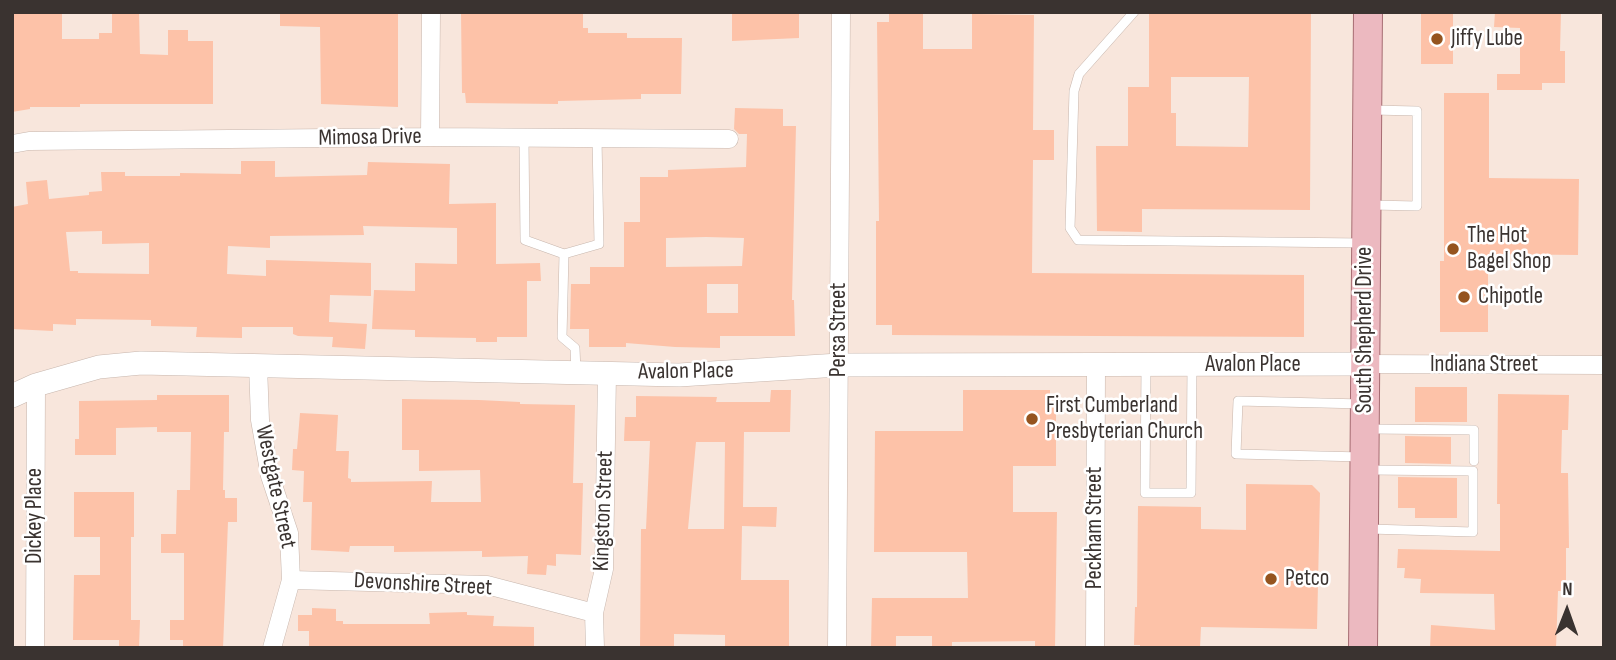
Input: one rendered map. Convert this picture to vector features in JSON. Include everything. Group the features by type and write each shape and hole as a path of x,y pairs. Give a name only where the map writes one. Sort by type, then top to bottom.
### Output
{"main road":[{"name":"South Shepherd Drive","path":"1363,648 1368,12"}],"street":[{"path":"430,137 431,12"},
{"name":"Persa Street","path":"837,648 841,12"},
{"name":"Mimosa Drive","path":"12,144 29,141 430,137 729,139"},
{"name":"Avalon Place","path":"12,396 36,385 99,367 141,363 679,375 839,365 1365,365"},
{"name":"Westgate Street","path":"258,365 260,419 270,476 289,533 291,580 272,648"},
{"name":"Indiana Street","path":"1365,365 1604,365"},
{"name":"Peckham Street","path":"1095,648 1096,366"},
{"name":"Kingston Street","path":"594,648 594,613 604,569 607,373"},
{"name":"Dickey Place","path":"35,648 36,385"},
{"name":"Devonshire Street","path":"291,580 487,585 594,613"}],"lane":[{"path":"1134,12 1079,74 1074,91 1070,228 1078,240 1366,243"},
{"path":"1366,205 1417,206 1417,111 1367,110"},
{"path":"524,138 524,240 564,254 599,244 597,138"},
{"path":"564,254 562,337 575,348 576,372"},
{"path":"1146,366 1145,493 1191,493 1192,365"},
{"path":"1364,529 1473,532 1473,471 1236,454 1238,401 1474,430 1474,461"}],"building":[{"path":"12,12 62,12 62,39 99,39 99,33 112,33 112,12 139,12 140,54 168,55 168,30 188,30 188,41 213,41 213,104 80,104 80,107 30,107 12,112"},
{"path":"280,12 398,12 398,107 321,104 320,27 280,26"},
{"path":"461,12 583,12 583,28 588,28 588,33 627,33 627,38 682,38 681,94 641,94 641,99 558,101 558,104 466,103 465,93 462,93"},
{"path":"732,12 799,12 799,38 732,41"},
{"path":"889,12 923,12 923,49 972,49 972,14 1034,15 1033,130 1054,130 1054,160 1033,160 1032,273 1304,275 1304,337 892,335 892,325 876,325 876,221 879,221 877,22 889,22"},
{"path":"1495,12 1561,12 1560,51 1565,51 1565,83 1542,83 1542,90 1497,90 1497,74 1520,74 1520,28 1494,27"},
{"path":"1149,13 1311,14 1310,210 1142,209 1142,232 1097,231 1096,146 1128,146 1128,87 1149,87","holes":["1171,77 1249,77 1248,147 1176,146 1176,113 1171,113"]},
{"name":"Jiffy Lube","path":"1421,14 1453,14 1453,64 1421,64"},
{"path":"1444,93 1489,93 1489,178 1579,179 1578,255 1488,254 1488,332 1440,332 1440,261 1444,261"},
{"path":"735,108 783,109 783,126 796,126 792,300 795,336 720,336 720,348 626,343 626,347 589,347 589,329 570,329 571,284 590,284 590,267 624,267 624,222 640,222 640,177 668,177 668,170 746,167 747,134 739,134 734,129","holes":["666,238 744,238 742,266 666,267","707,284 738,284 738,313 707,313"]},
{"path":"241,161 275,161 275,177 367,175 368,162 450,164 449,204 496,203 496,264 540,263 541,281 527,281 527,337 497,337 497,342 476,342 476,338 415,337 415,330 372,329 374,290 415,291 415,263 457,264 457,228 363,226 364,235 270,236 270,248 228,246 227,274 266,276 266,260 371,263 371,296 330,295 329,322 367,324 365,349 332,347 333,337 298,336 293,334 293,327 242,327 242,338 196,337 197,327 151,326 151,320 76,319 76,325 53,324 53,331 12,329 12,207 28,204 26,182 47,180 49,199 102,191 101,172 125,172 125,176 241,174","holes":["102,231 102,244 149,243 149,274 70,271 66,232"]},
{"path":"1415,387 1467,387 1467,422 1415,422"},
{"path":"771,390 791,390 790,432 744,432 743,507 777,507 776,527 742,526 741,580 789,580 789,648 725,647 725,635 674,634 674,648 640,648 641,529 646,529 650,441 624,441 625,417 636,417 636,396 717,397 716,402 770,402","holes":["696,442 725,442 724,529 688,529"]},
{"path":"963,390 1050,390 1050,407 1056,407 1056,466 1013,466 1013,512 1057,512 1055,648 1035,648 1035,641 952,642 952,648 932,648 932,636 896,636 896,648 871,648 872,598 968,598 967,552 874,552 875,431 963,431"},
{"path":"1498,394 1569,395 1568,430 1562,430 1561,473 1568,473 1569,548 1566,548 1566,591 1558,591 1556,648 1430,648 1431,625 1495,630 1494,594 1420,593 1421,579 1404,578 1405,568 1397,568 1398,549 1500,551 1500,504 1497,504"},
{"path":"157,395 229,395 229,432 224,432 223,490 225,498 237,498 237,522 228,522 223,648 183,646 183,640 170,640 170,620 184,620 184,553 161,553 161,534 176,534 177,490 190,490 191,432 157,432 157,427 116,428 116,455 75,455 75,439 79,439 79,401 157,400"},
{"path":"402,399 575,405 573,483 583,483 581,555 556,554 556,566 547,565 546,575 527,574 528,556 482,557 482,551 394,552 394,546 350,546 349,552 311,550 312,502 303,502 304,471 292,470 300,413 338,415 336,451 349,451 348,478 351,482 432,481 431,502 481,502 480,470 419,471 419,450 402,450"},
{"path":"1405,436 1451,437 1451,464 1405,463"},
{"path":"1398,477 1457,478 1457,518 1415,518 1415,508 1398,508"},
{"path":"1246,484 1312,485 1320,493 1317,629 1201,627 1200,648 1140,648 1140,645 1134,645 1138,506 1201,507 1201,529 1246,530"},
{"path":"74,492 134,492 131,620 140,620 139,648 119,648 119,640 73,640 74,575 100,575 100,537 74,537"},
{"path":"312,608 336,609 336,621 343,621 343,624 430,624 429,613 467,612 467,615 494,616 493,626 534,627 534,648 309,648 309,631 298,631 298,615 312,615"}],"place":[{"name":"Jiffy Lube","path":"1437,39"},
{"name":"The Hot Bagel Shop","path":"1453,249"},
{"name":"Chipotle","path":"1464,297"},
{"name":"First Cumberland Presbyterian Church","path":"1032,419"},
{"name":"Petco","path":"1271,579"}]}
